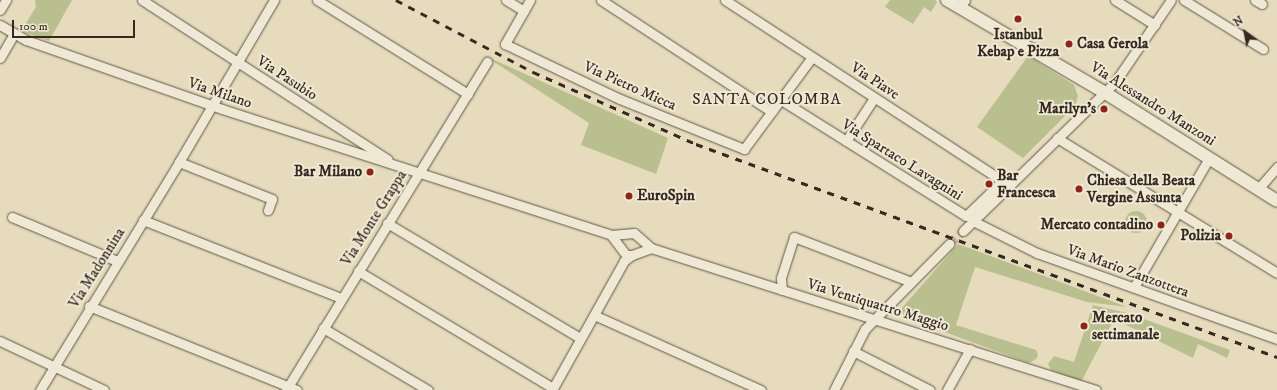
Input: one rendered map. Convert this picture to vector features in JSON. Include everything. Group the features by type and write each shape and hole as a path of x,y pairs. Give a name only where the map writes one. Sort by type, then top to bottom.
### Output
{"street":[{"path":"0,10 6,0"},
{"name":"Via Pasubio","path":"142,0 388,160 415,169 418,173"},
{"name":"Via Madonnina","path":"40,390 89,306 179,162 274,0"},
{"path":"317,0 468,94"},
{"path":"506,0 524,11 530,0"},
{"path":"602,0 772,112 812,58"},
{"name":"Via Piave","path":"725,0 1006,183"},
{"name":"Via Alessandro Manzoni","path":"947,0 962,3 1277,201"},
{"path":"1115,0 1155,24"},
{"path":"963,231 1006,183 1057,138 1104,92 1133,59 1171,0"},
{"path":"1184,0 1262,49"},
{"name":"Via Pietro Micca","path":"524,11 505,44 620,99 744,149 772,112"},
{"name":"Via Milano","path":"0,25 26,40 212,105 418,173"},
{"path":"0,58 14,34"},
{"name":"Via Monte Grappa","path":"288,388 341,298 487,62"},
{"path":"846,141 874,98"},
{"name":"Via Spartaco Lavagnini","path":"781,100 966,216 1006,183"},
{"path":"1057,138 1277,274"},
{"path":"1134,287 1176,212 1209,158"},
{"path":"179,162 272,199 268,210"},
{"path":"1258,188 1277,167"},
{"path":"418,173 611,235 627,233"},
{"path":"12,217 117,261"},
{"path":"143,220 341,298"},
{"name":"Via Mario Zanzottera","path":"973,221 1037,253 1277,340"},
{"path":"387,223 580,338"},
{"path":"627,233 622,236 628,253"},
{"name":"Via Ventiquattro Maggio","path":"627,233 636,235 651,248 1096,390"},
{"path":"611,235 628,253"},
{"path":"778,288 794,237 911,282"},
{"path":"358,271 552,389 628,253 640,239"},
{"path":"834,390 853,351 873,319 949,244"},
{"path":"628,253 651,248"},
{"path":"89,306 288,388 298,390"},
{"path":"594,315 761,390"},
{"path":"323,328 428,390"},
{"path":"0,340 104,390"},
{"path":"947,390 970,349"},
{"path":"853,351 930,390"}],"green space":[{"path":"35,0 72,0 49,41 21,31 36,7"},
{"path":"890,0 935,0 937,2 931,12 924,7 913,24 885,7"},
{"path":"483,55 668,138 656,174 581,145 589,123"},
{"path":"1028,56 1074,85 1078,96 1075,106 1023,158 977,127"},
{"path":"1136,211 1144,214 1147,222 1144,230 1136,233 1128,230 1125,222 1128,214"},
{"path":"958,244 1127,307 1087,302 975,267 956,325 1036,350 1038,355 1036,359 1029,363 904,317 901,309"},
{"path":"1093,305 1127,313 1230,350 1227,358 1198,344 1193,358 1114,319 1081,382 1051,370 1048,364 1054,356 1074,362"}],"tunnel":[{"path":"949,244 963,231"}],"railway":[{"path":"396,0 533,72 696,144 1277,357"}],"place":[{"name":"Istanbul Kebap e Pizza","path":"1018,19"},
{"name":"Casa Gerola","path":"1069,44"},
{"name":"Marilyn's","path":"1104,109"},
{"name":"Bar Milano","path":"370,172"},
{"name":"Bar Francesca","path":"989,184"},
{"name":"Chiesa della Beata Vergine Assunta","path":"1079,189"},
{"name":"EuroSpin","path":"629,196"},
{"name":"Mercato contadino","path":"1161,225"},
{"name":"Polizia","path":"1229,236"},
{"name":"Mercato settimanale","path":"1084,326"}],"district":[{"name":"SANTA COLOMBA","path":"767,99"}]}
